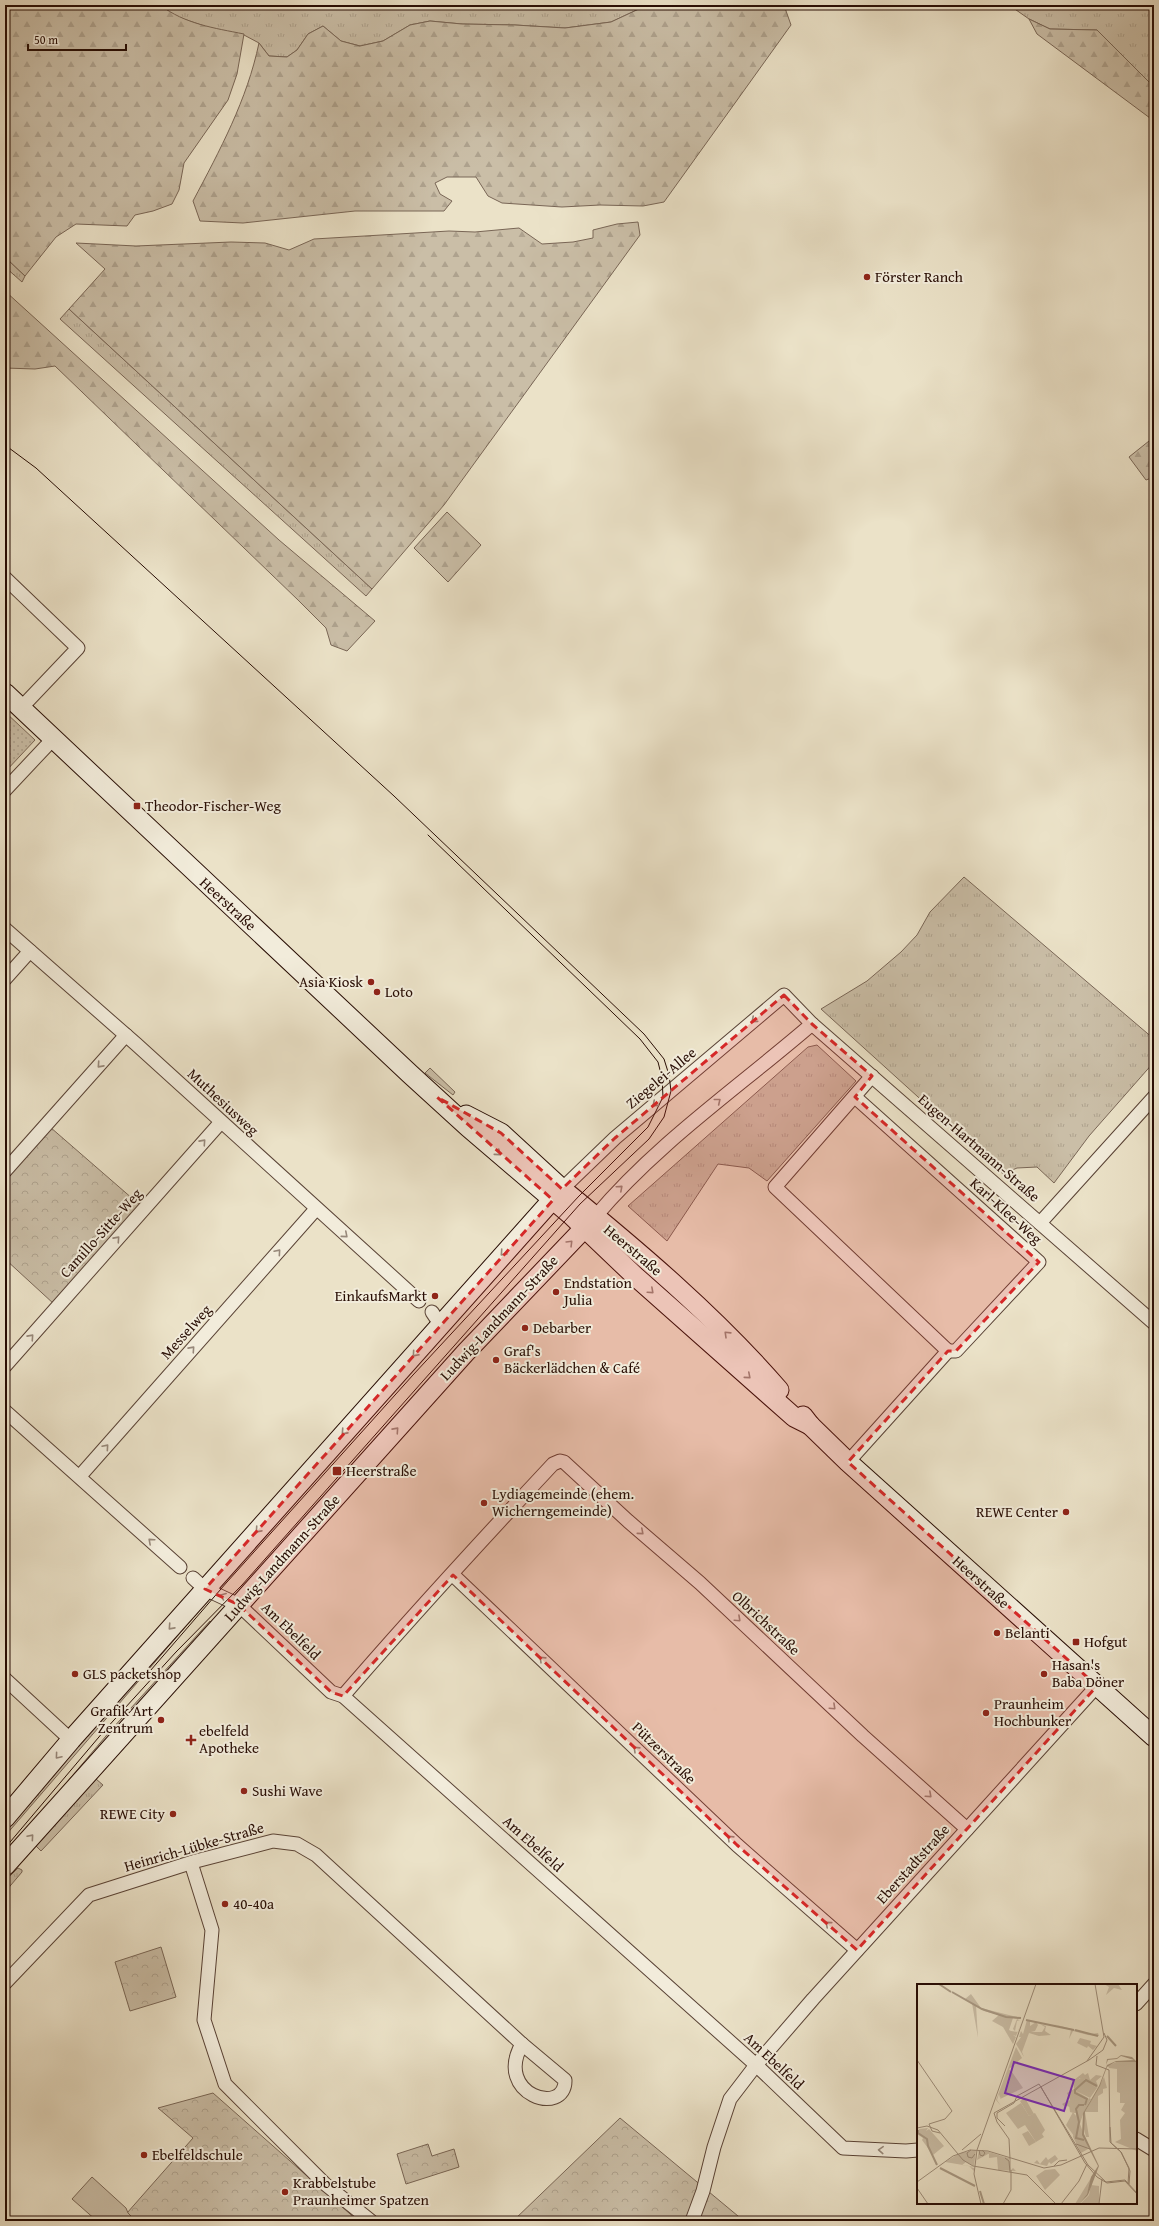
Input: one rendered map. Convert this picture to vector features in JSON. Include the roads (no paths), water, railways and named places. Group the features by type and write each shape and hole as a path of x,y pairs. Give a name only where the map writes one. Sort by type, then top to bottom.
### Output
{"main road":[{"name":"Heerstraße","path":"5,693 410,1074 474,1132 558,1195 590,1222 636,1277 794,1417 810,1425 848,1462 1154,1737"},
{"path":"5,1818 71,1740 199,1583 436,1318 558,1195"},
{"name":"Ludwig-Landmann-Straße","path":"5,1866 466,1352 590,1222"}],"street":[{"path":"5,578 78,648 21,708"},
{"path":"5,790 53,739"},
{"name":"Muthesiusweg","path":"5,929 126,1035 419,1301"},
{"path":"5,979 30,951"},
{"name":"Eugen-Hartmann-Straße","path":"784,995 812,1024 1154,1323"},
{"name":"Ziegelei-Allee","path":"558,1195 615,1138 784,995"},
{"path":"590,1222 615,1193 702,1114 812,1024"},
{"path":"5,1171 126,1035"},
{"path":"872,1076 775,1187 948,1351"},
{"name":"Karl-Klee-Weg","path":"848,1462 948,1351 956,1351 1039,1262 855,1097"},
{"path":"1040,1223 1154,1097"},
{"name":"Camillo-Sitte-Weg","path":"5,1366 221,1122"},
{"name":"Messelweg","path":"80,1476 316,1209"},
{"path":"5,1411 80,1476 180,1567"},
{"name":"Olbrichstraße","path":"453,1575 540,1477 553,1464 560,1461 564,1462 628,1521 700,1583 863,1736 967,1829"},
{"path":"343,1696 401,1628 453,1575"},
{"name":"Pützerstraße","path":"453,1575 737,1845 857,1950"},
{"name":"Am Ebelfeld","path":"199,1583 240,1605 331,1692 343,1696 756,2065 843,2148 906,2152 917,2150"},
{"path":"5,1679 71,1740"},
{"name":"Eberstadtstraße","path":"692,2221 703,2191 714,2147 730,2099 756,2065 857,1950 1097,1686"},
{"name":"Heinrich-Lübke-Straße","path":"5,1983 88,1895 191,1863 273,1841 297,1844 316,1855 522,2044"},
{"path":"191,1863 212,1930 204,2020 225,2084 325,2184 371,2221"},
{"path":"1137,2003 1154,1984"},
{"path":"1137,2140 1154,2150"}],"tram line":[{"path":"5,445 36,468 394,796 644,1034 664,1059 669,1075 671,1091 664,1117 649,1139 580,1204 242,1585 176,1652 104,1731 5,1848"},
{"path":"144,1678 227,1582 413,1375 579,1196 648,1127 663,1097 662,1078 658,1062 640,1039 428,835"}],"place":[{"name":"Förster Ranch","path":"867,277"},
{"name":"Theodor-Fischer-Weg","path":"137,806"},
{"name":"Asia Kiosk","path":"371,982"},
{"name":"Loto","path":"377,992"},
{"name":"Endstation Julia","path":"556,1292"},
{"name":"EinkaufsMarkt","path":"435,1296"},
{"name":"Debarber","path":"525,1328"},
{"name":"Graf's Bäckerlädchen & Café","path":"496,1360"},
{"name":"Heerstraße","path":"337,1471"},
{"name":"Lydiagemeinde (ehem. Wicherngemeinde)","path":"484,1503"},
{"name":"REWE Center","path":"1066,1512"},
{"name":"Belanti","path":"997,1633"},
{"name":"Hofgut","path":"1076,1642"},
{"name":"GLS packetshop","path":"75,1674"},
{"name":"Hasan's Baba Döner","path":"1044,1674"},
{"name":"Praunheim Hochbunker","path":"986,1713"},
{"name":"Grafik Art Zentrum","path":"161,1720"},
{"name":"ebelfeld Apotheke","path":"191,1740"},
{"name":"Sushi Wave","path":"244,1791"},
{"name":"REWE City","path":"173,1814"},
{"name":"40-40a","path":"225,1904"},
{"name":"Ebelfeldschule","path":"144,2155"},
{"name":"Krabbelstube Praunheimer Spatzen","path":"285,2192"}]}
